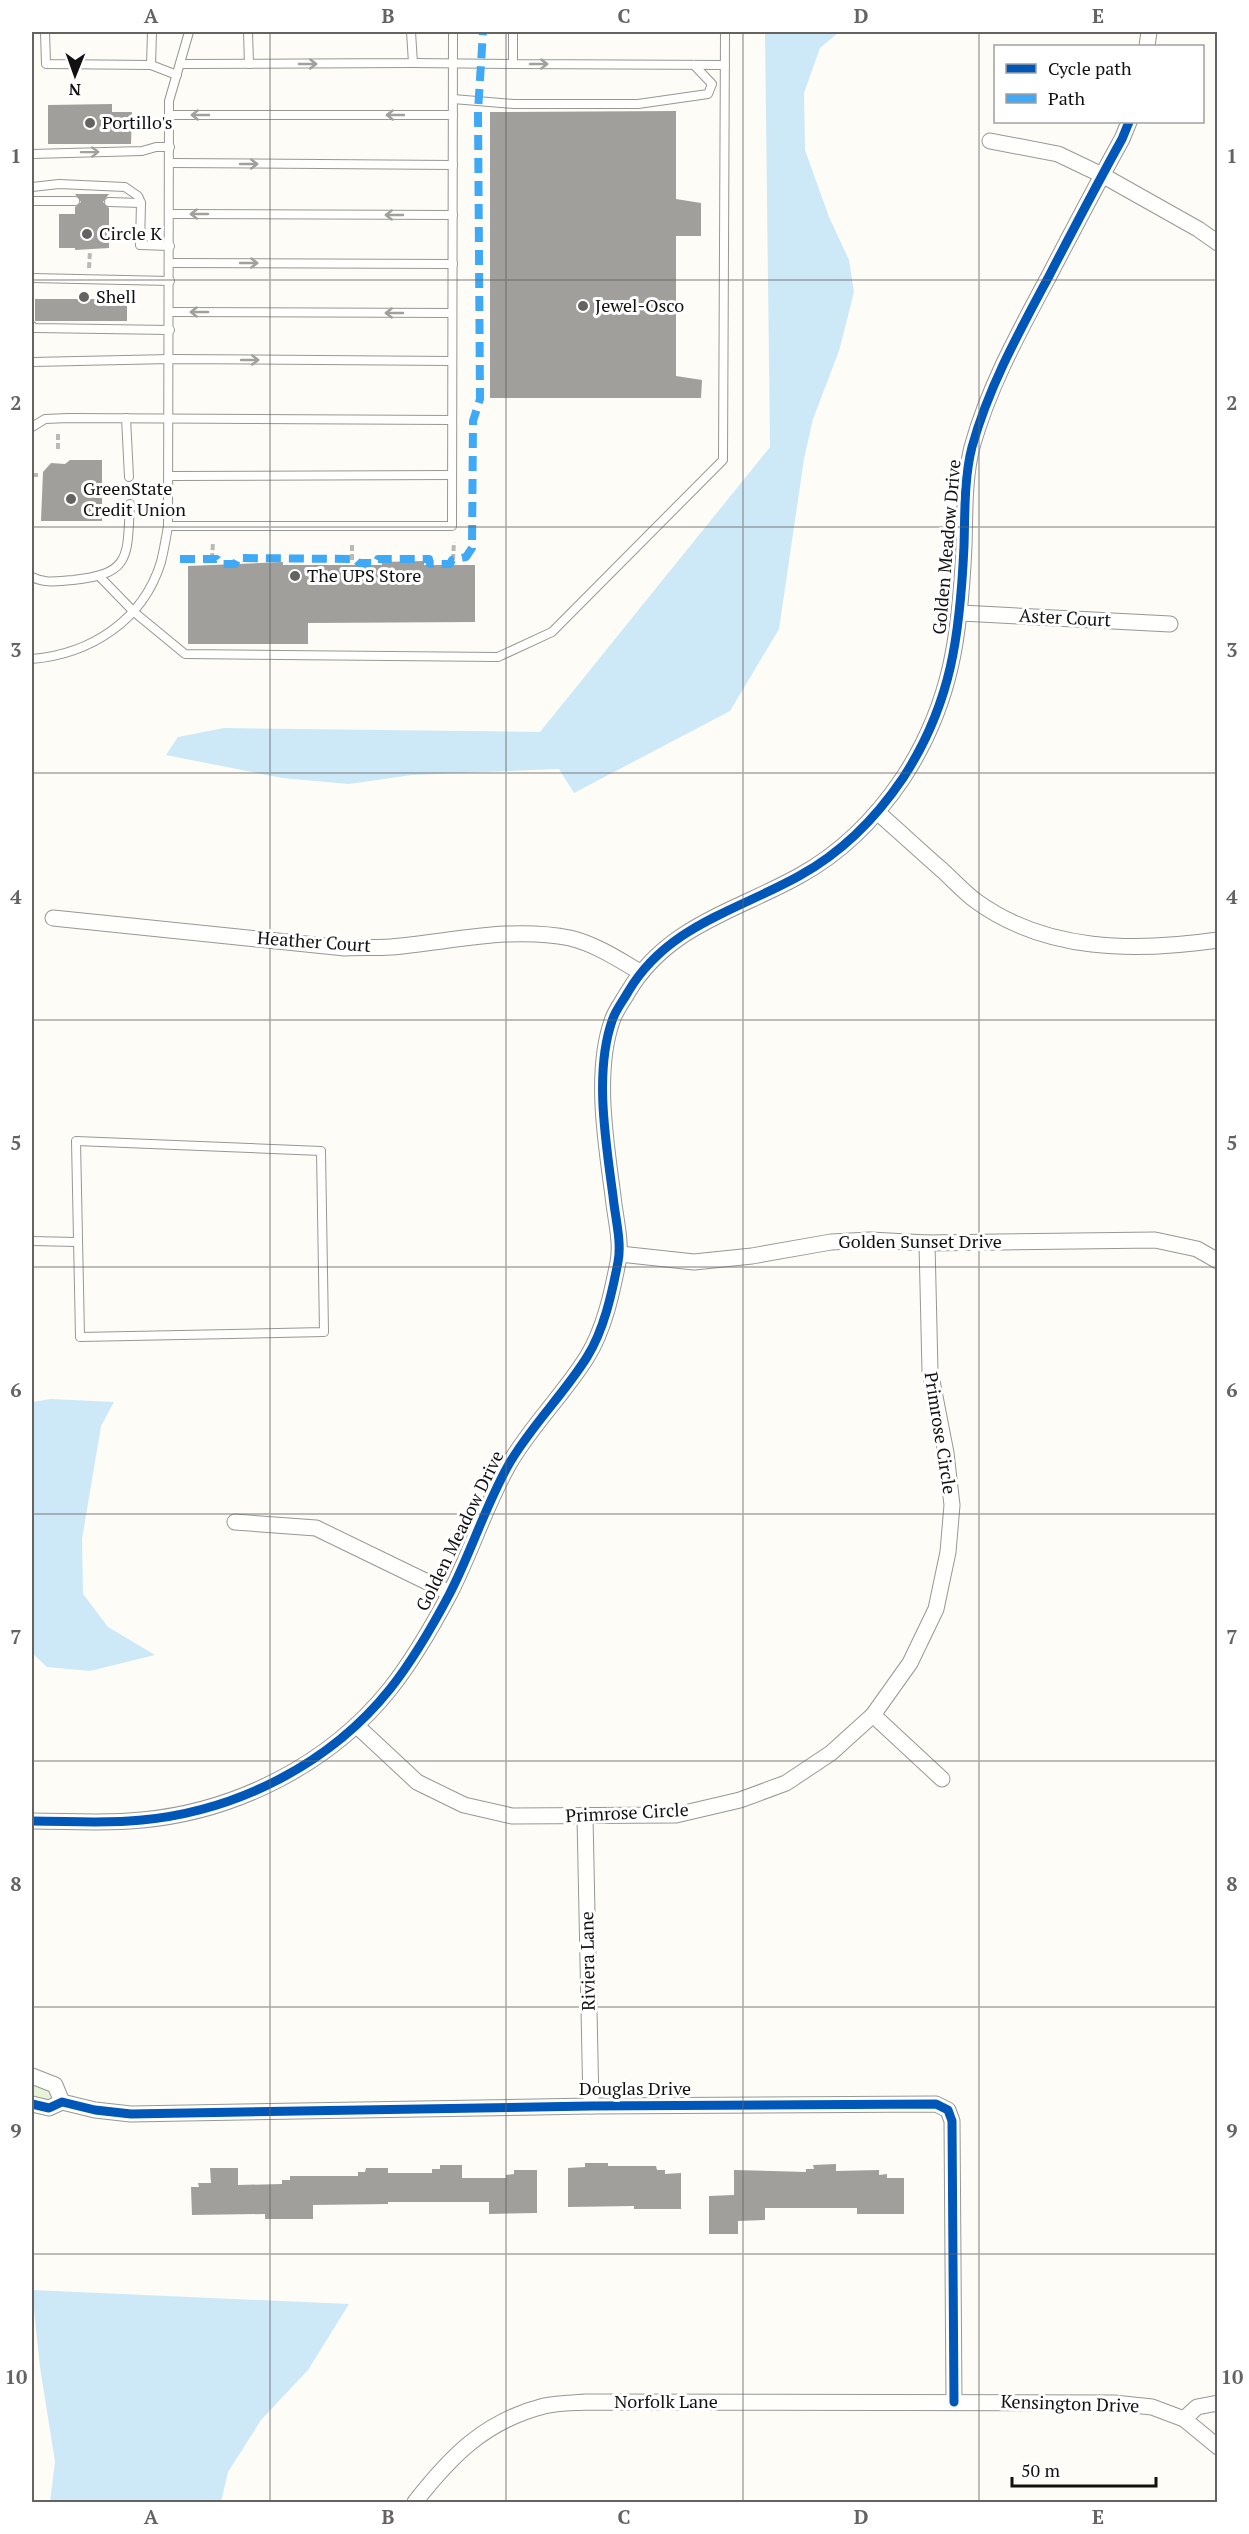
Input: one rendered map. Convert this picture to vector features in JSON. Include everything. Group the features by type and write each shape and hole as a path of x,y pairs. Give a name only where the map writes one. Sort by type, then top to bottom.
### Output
{"street":[{"name":"Golden Meadow Drive","path":"32,1821 140,1820 210,1807 269,1784 295,1771 357,1726 388,1692 412,1660 450,1593 508,1466 533,1428 590,1353 609,1302 620,1254 603,1116 604,1067 612,1019 640,972 673,940 712,918 800,876 841,849 877,812 902,778 929,733 951,674 961,613 965,510 970,455 986,402 1008,352 1129,123"},
{"path":"990,141 1058,154 1102,175 1218,243"},
{"name":"Aster Court","path":"961,613 1170,624"},
{"path":"877,812 975,901 1016,926 1056,939 1111,947 1218,940"},
{"name":"Heather Court","path":"53,918 345,948 390,947 500,934 535,934 571,939 607,952 640,972"},
{"name":"Golden Sunset Drive","path":"620,1254 694,1262 752,1256 831,1242 870,1240 927,1243 1155,1240 1197,1249 1218,1261"},
{"name":"Primrose Circle","path":"357,1726 417,1782 464,1805 512,1816 676,1815 740,1800 786,1783 831,1753 873,1715 910,1664 936,1608 948,1552 952,1505 946,1453 930,1371 927,1243"},
{"path":"235,1522 316,1528 450,1593"},
{"path":"873,1715 942,1779"},
{"name":"Riviera Lane","path":"585,1817 591,2106"},
{"path":"32,2076 55,2085 62,2102"},
{"name":"Douglas Drive","path":"32,2104 49,2108 62,2102 95,2110 131,2114 591,2106 936,2104 948,2110 952,2121 954,2402"},
{"name":"Norfolk Lane","path":"415,2502 440,2470 471,2440 505,2419 545,2405 586,2402 954,2402"},
{"name":"Kensington Drive","path":"954,2402 1114,2403 1152,2407 1184,2420 1218,2447"},
{"path":"1184,2420 1197,2407 1218,2403"}],"lane":[{"path":"45,32 46,64 152,65 177,75"},
{"path":"152,32 152,65"},
{"path":"32,659 81,649 109,634 134,612 160,564 168,526 169,476 169,101 189,32"},
{"path":"248,32 249,64"},
{"path":"411,32 413,63"},
{"path":"168,526 452,526 453,32"},
{"path":"513,32 513,64"},
{"path":"100,577 134,612 185,654 498,657 552,632 723,460 725,32"},
{"path":"180,64 725,65"},
{"path":"453,99 514,104 638,104 708,94 712,84 694,65"},
{"path":"170,115 453,115"},
{"path":"32,154 142,151 156,147 170,147"},
{"path":"170,163 453,165"},
{"path":"32,187 59,184 125,187 138,195 141,203 140,245 170,246"},
{"path":"32,201 75,201"},
{"path":"109,202 141,203"},
{"path":"170,214 453,215"},
{"path":"170,263 453,264"},
{"path":"32,278 170,281"},
{"path":"170,312 452,313"},
{"path":"32,326 35,328 170,330"},
{"path":"32,362 170,359 452,362"},
{"path":"126,418 129,477"},
{"path":"32,427 45,419 452,420"},
{"path":"169,476 452,475"},
{"path":"32,577 45,583 100,577 115,569 127,551 130,504"},
{"path":"76,1141 321,1151 324,1332 80,1337 76,1242 76,1141"},
{"path":"32,1241 76,1242"}],"path":[{"path":"89,269 90,251"},
{"path":"58,431 58,449"},
{"path":"32,475 38,475"},
{"path":"212,559 213,542"},
{"path":"453,542 453,560"},
{"path":"352,543 352,560"}],"green space":[{"path":"32,2085 49,2091 51,2098 48,2100 32,2098"}],"water":[{"path":"765,32 839,32 820,48 804,93 805,150 829,217 849,260 854,292 839,351 813,419 804,459 779,629 730,711 574,793 559,769 412,775 349,784 282,778 166,755 178,737 224,728 540,732 770,447"},
{"path":"51,1399 114,1402 101,1426 82,1539 83,1594 108,1627 155,1655 90,1671 47,1667 32,1653 32,1402"},
{"path":"32,2290 349,2304 308,2370 261,2420 228,2472 221,2502 50,2502 55,2462 40,2367"}],"building":[{"name":"Portillo's","path":"112,104 112,112 132,112 131,144 48,144 48,105"},
{"name":"Jewel-Osco","path":"676,111 676,199 701,203 701,236 676,236 676,376 702,380 701,398 490,398 490,112"},
{"path":"75,194 109,194 103,202 109,208 109,248 75,250 75,248 59,248 59,214 75,214 75,207 81,202"},
{"path":"35,299 127,299 127,321 35,321"},
{"name":"GreenState Credit Union","path":"70,460 102,460 102,521 41,521 43,472 51,463 65,464"},
{"path":"424,561 424,565 475,565 475,622 308,623 308,644 188,644 188,566 283,562 283,565 382,565 382,562"},
{"path":"585,2163 608,2163 608,2166 656,2166 657,2170 665,2170 665,2174 681,2173 681,2209 634,2209 634,2206 568,2207 568,2168 585,2167"},
{"path":"836,2164 836,2171 879,2170 879,2175 887,2174 887,2178 904,2178 904,2214 857,2214 857,2208 765,2208 765,2220 738,2221 738,2234 709,2234 709,2196 734,2195 734,2170 806,2172 806,2169 814,2169 813,2165"},
{"path":"440,2165 462,2165 462,2178 506,2178 506,2175 514,2174 514,2170 537,2170 537,2213 489,2214 489,2202 388,2202 388,2204 313,2205 313,2219 265,2219 265,2214 192,2215 191,2187 199,2187 198,2183 211,2183 210,2168 238,2168 238,2185 282,2184 282,2180 290,2180 290,2176 358,2176 358,2172 365,2172 366,2168 388,2168 388,2173 432,2173 432,2169 440,2169"}],"marked path":[{"path":"180,559 217,559 221,564 235,564 238,558 355,559 359,563 376,563 378,559 429,559 430,564 450,564 452,560 466,557 472,548 473,421 480,399 478,111 483,32"}],"cycle path":[{"path":"32,1821 142,1820 177,1815 246,1794 279,1779 310,1761 339,1740 366,1716 390,1689 414,1655 449,1595 509,1464 527,1436 587,1357 607,1311 619,1254 603,1108 604,1063 607,1041 615,1014 644,970 662,951 704,922 814,867 857,833 893,793 920,750 943,695 956,638 962,578 965,496 972,447 979,424 1016,339 1129,123"},
{"path":"32,2104 49,2108 62,2102 95,2110 131,2114 591,2106 936,2104 948,2110 952,2121 954,2402"}],"place":[{"name":"Portillo's","path":"90,123"},
{"name":"Circle K","path":"87,234"},
{"name":"Shell","path":"84,297"},
{"name":"Jewel-Osco","path":"583,306"},
{"name":"GreenState Credit Union","path":"71,499"},
{"name":"The UPS Store","path":"295,576"}]}
